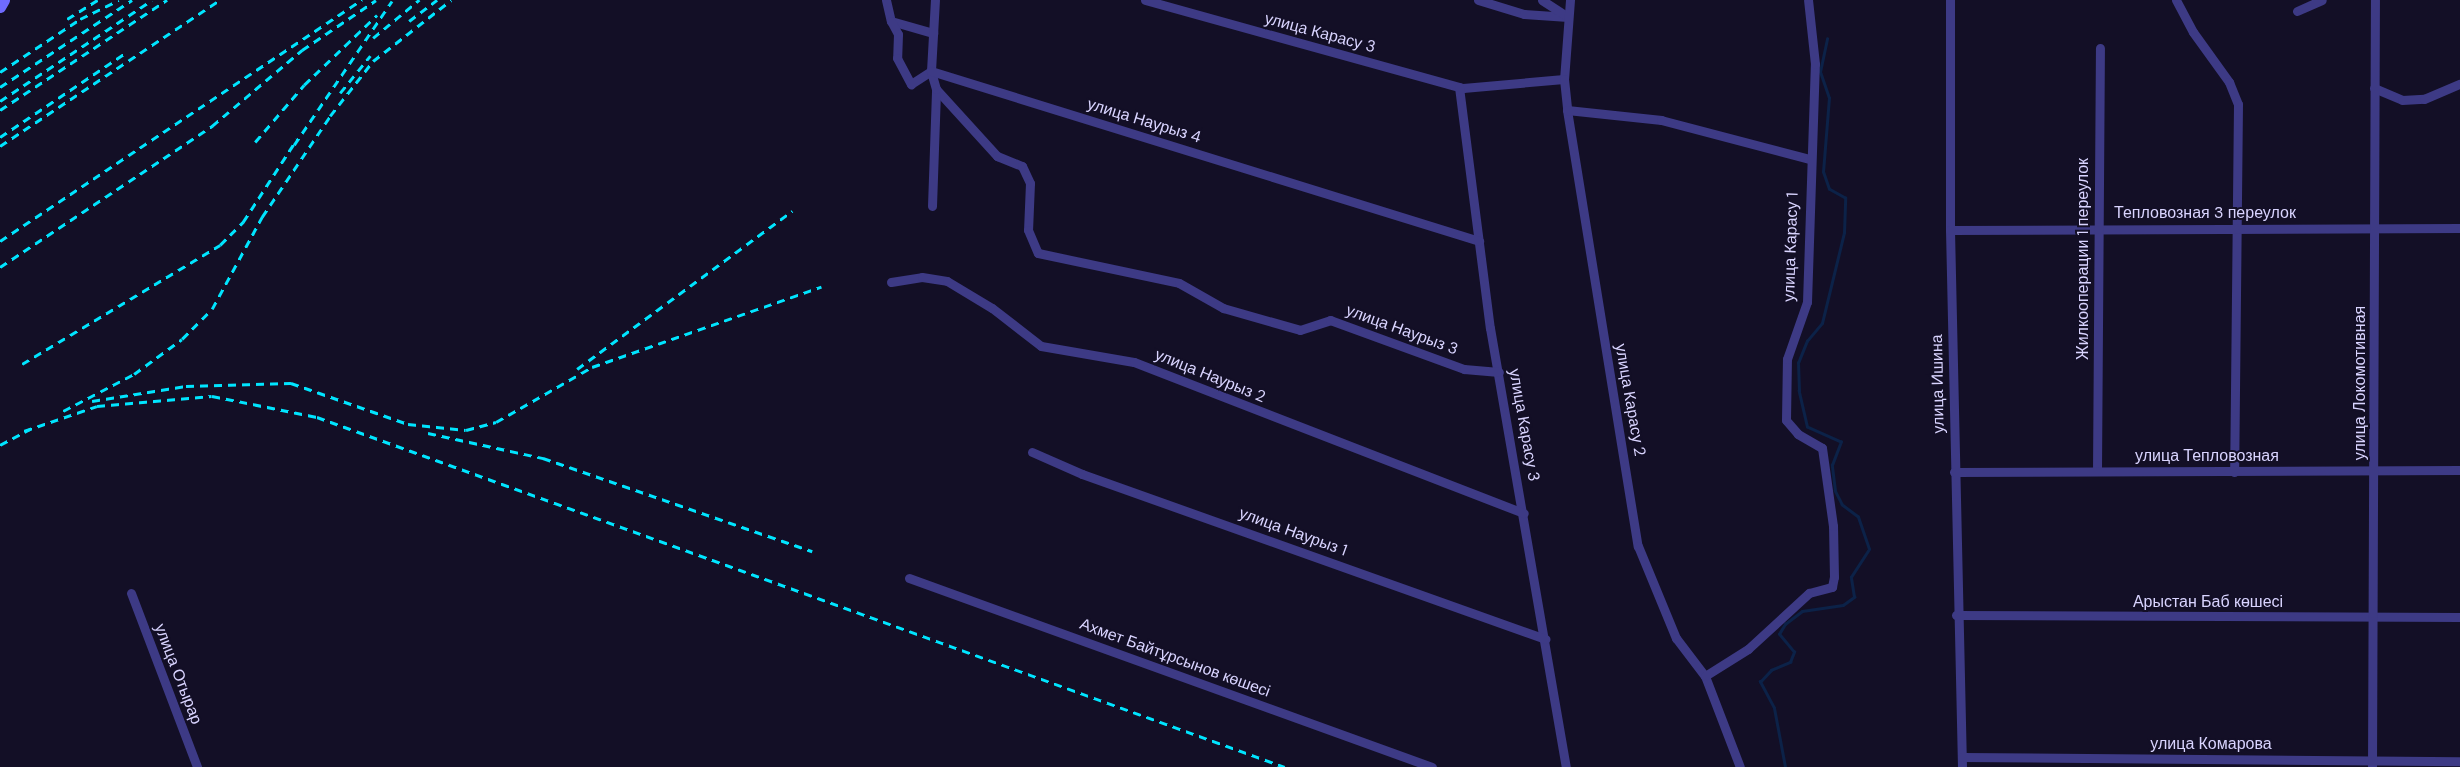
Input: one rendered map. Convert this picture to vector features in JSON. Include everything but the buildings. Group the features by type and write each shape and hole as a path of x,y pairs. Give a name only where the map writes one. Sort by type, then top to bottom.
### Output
{"main road":[{"path":"0,7 4,0"}],"street":[{"path":"886,0 891,21 898,34 897,58 911,84 931,70"},
{"path":"932,206 936,89 931,70 935,0"},
{"name":"улица Карасу 3","path":"1145,0 1459,87 1564,79"},
{"path":"1478,0 1524,14 1568,17"},
{"path":"1542,0 1568,17"},
{"name":"улица Карасу 2","path":"1570,0 1564,79 1567,110 1638,546 1676,638 1704,676 1740,767"},
{"name":"улица Карасу 1","path":"1704,676 1748,649 1809,592 1832,587 1834,577 1833,526 1822,448 1798,434 1786,420 1787,359 1807,302 1810,159 1815,64 1808,0"},
{"name":"улица Ишина","path":"1950,0 1950,230 1956,615 1962,767"},
{"path":"2176,0 2193,32 2235,91 2234,472"},
{"path":"2297,11 2322,0"},
{"name":"улица Локомотивная","path":"2372,764 2370,618 2374,469 2376,227 2374,88 2376,0"},
{"path":"891,21 933,33"},
{"name":"Жилкооперации 1 переулок","path":"2097,471 2100,48"},
{"name":"улица Наурыз 4","path":"931,70 1479,242"},
{"path":"2374,88 2402,100 2424,98 2460,84"},
{"name":"улица Карасу 3","path":"1459,87 1479,242 1499,372 1566,767"},
{"name":"улица Наурыз 3","path":"936,89 997,156 1022,166 1030,184 1028,230 1038,253 1179,283 1223,308 1300,330 1330,320 1464,368 1499,372"},
{"path":"1567,110 1661,120 1810,159"},
{"name":"Тепловозная 3 переулок","path":"1950,230 2098,227 2460,228"},
{"name":"улица Наурыз 2","path":"891,282 922,277 946,280 992,308 1041,346 1134,362 1524,513"},
{"name":"улица Наурыз 1","path":"1032,452 1082,474 1545,639"},
{"name":"улица Тепловозная","path":"1954,472 2460,470"},
{"name":"Ахмет Байтұрсынов көшесі","path":"908,578 1432,767"},
{"name":"улица Отырар","path":"131,592 196,767"},
{"name":"Арыстан Баб көшесі","path":"1956,615 2460,617"},
{"name":"улица Комарова","path":"1962,757 2102,763 2372,764 2460,761"}],"waterway":[{"path":"1785,767 1774,708 1760,682 1771,670 1790,662 1794,652 1779,634 1785,624 1802,611 1843,605 1854,597 1851,577 1869,549 1858,517 1842,505 1835,491 1832,465 1841,442 1807,427 1799,391 1798,363 1807,341 1822,323 1844,233 1845,198 1829,189 1823,172 1829,98 1820,72 1827,39"}],"railway":[{"path":"67,19 97,0"},
{"path":"0,72 80,19 119,0"},
{"path":"0,87 132,0"},
{"path":"0,101 152,0"},
{"path":"0,110 167,0"},
{"path":"0,146 220,0"},
{"path":"0,241 362,0"},
{"path":"0,267 212,126 302,50 376,0"},
{"path":"373,38 419,0"},
{"path":"409,21 437,0"},
{"path":"63,411 134,374 182,339 212,309 262,217 330,116 373,61 451,0"},
{"path":"294,145 392,1"},
{"path":"255,142 304,85 377,15"},
{"path":"0,137 127,52"},
{"path":"340,93 370,56"},
{"path":"22,364 220,245 243,222 297,139"},
{"path":"577,369 792,211"},
{"path":"92,401 186,386 291,383 408,424 466,430 496,422 592,367 821,287"},
{"path":"24,431 97,406 212,396 317,417 1285,767"},
{"path":"0,445 30,429"},
{"path":"428,433 543,458 812,551"}]}
